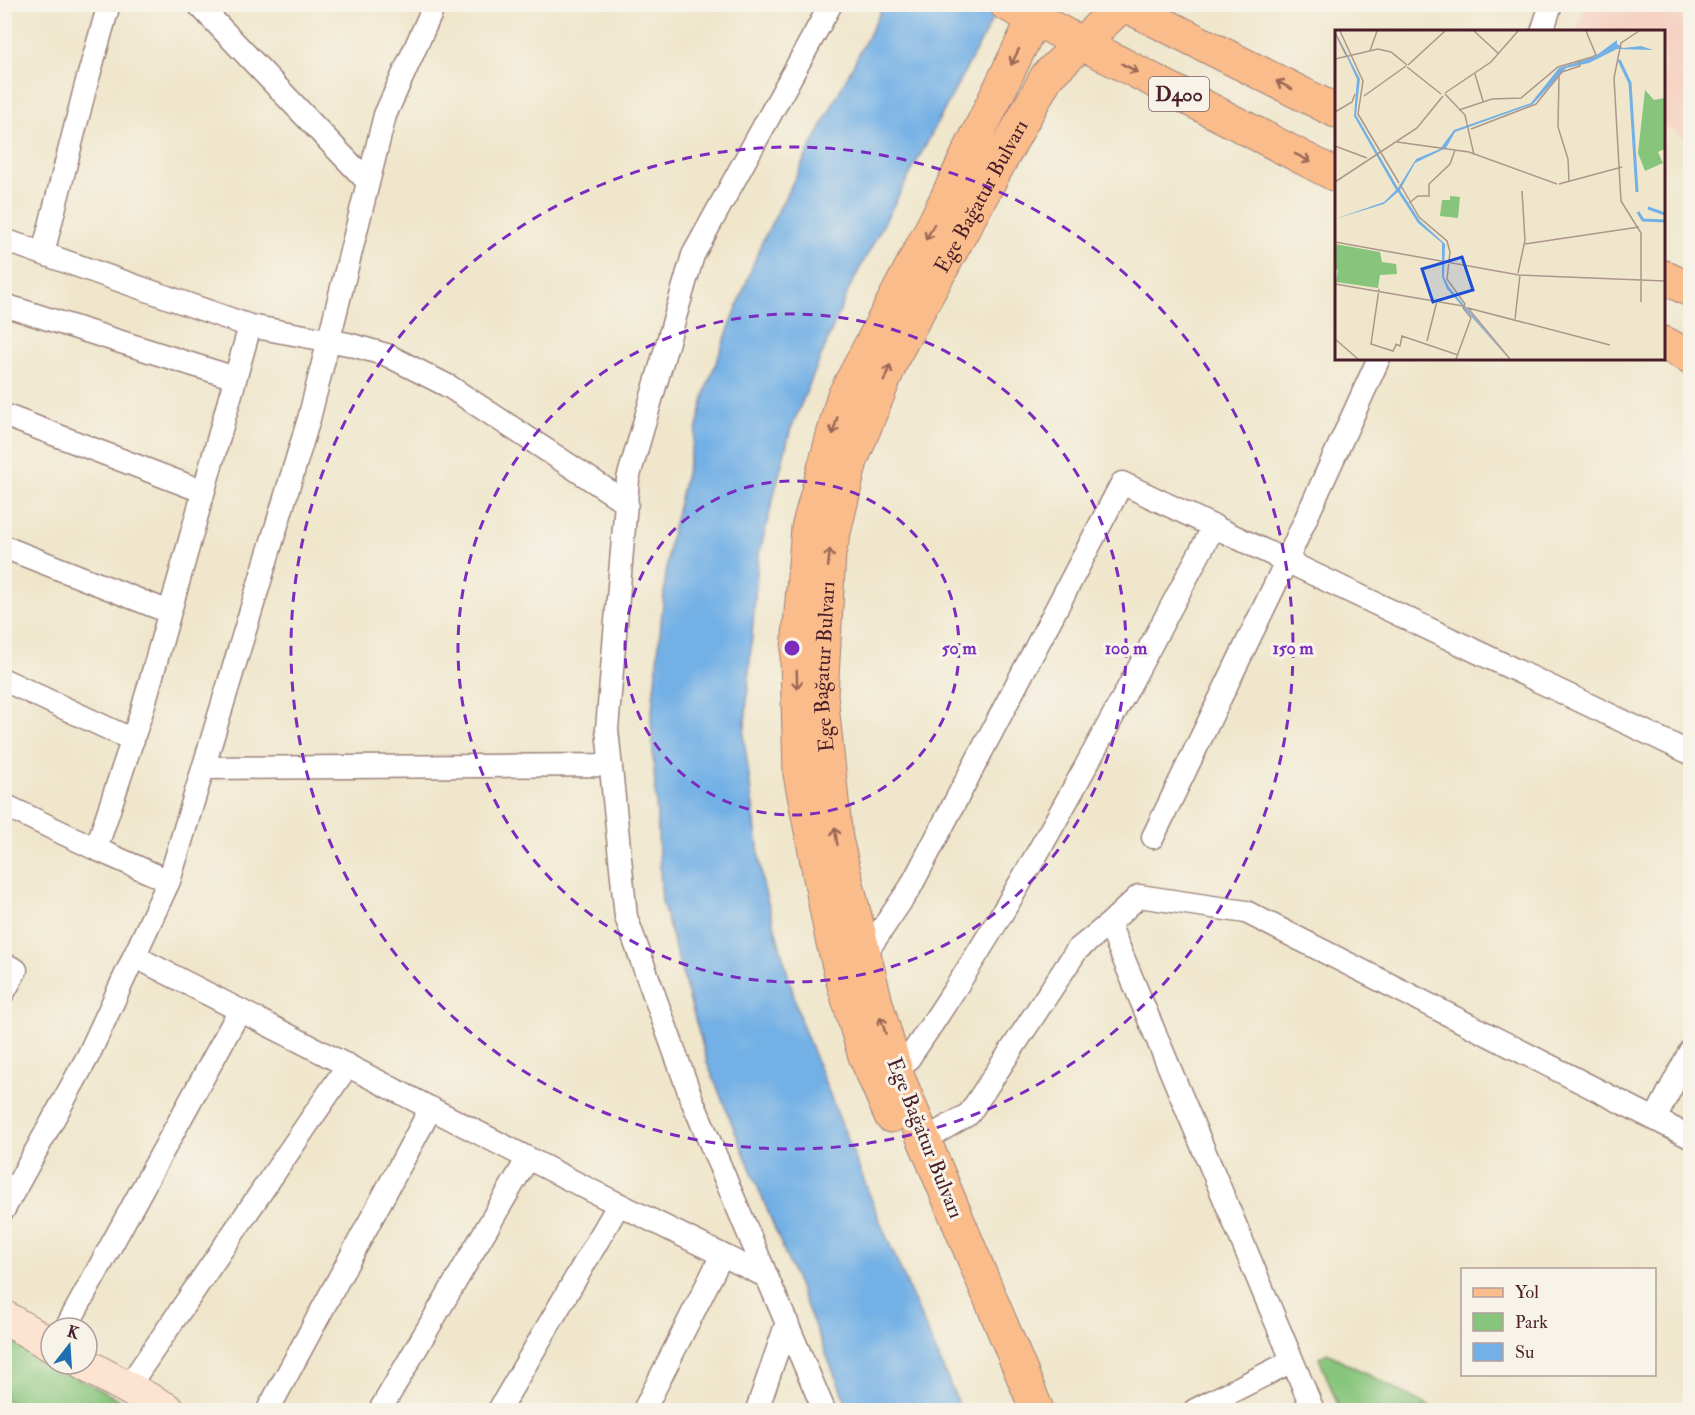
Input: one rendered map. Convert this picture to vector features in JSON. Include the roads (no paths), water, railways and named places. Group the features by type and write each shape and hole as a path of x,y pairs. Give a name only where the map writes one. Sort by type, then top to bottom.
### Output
{"main road":[{"name":"Ege Bağatur Bulvarı","path":"1037,1410 897,1075 864,955 836,838 821,695 829,553 852,461 894,355 1047,76 1084,44 1124,4"},
{"name":"D400","path":"1124,4 1335,110"},
{"name":"Ege Bağatur Bulvarı","path":"1017,1410 865,1056 844,985 832,939 800,774 797,661 808,528 843,398 936,220 1026,10"},
{"name":"D400","path":"1026,10 1084,44 1335,174"},
{"path":"1665,278 1690,290"},
{"path":"1665,344 1690,357"},
{"path":"4,1317 39,1338"},
{"path":"99,1372 168,1410"}],"street":[{"path":"43,253 86,85 110,4"},
{"path":"198,4 368,182"},
{"path":"4,1209 88,1056 169,881 309,419 385,115 435,4"},
{"path":"824,1410 692,1100 627,917 608,729 628,479 693,255 831,4"},
{"path":"1543,30 1551,4"},
{"path":"4,240 250,326 387,355 450,387 627,503"},
{"path":"4,304 235,378"},
{"path":"96,849 133,740 250,326"},
{"path":"1152,837 1287,560 1378,360"},
{"path":"4,415 202,491"},
{"path":"844,985 910,888 1122,483 1690,753"},
{"path":"897,1075 948,1004 1083,771 1214,526"},
{"path":"4,547 170,612"},
{"path":"4,680 133,740"},
{"path":"203,768 611,765"},
{"path":"4,805 169,881"},
{"path":"924,1140 969,1114 1077,950 1110,924 1139,896 1246,912 1690,1137"},
{"path":"1110,924 1313,1410"},
{"path":"134,956 528,1158 767,1277"},
{"path":"4,964 16,970 4,992"},
{"path":"73,1316 240,1010"},
{"path":"1655,1119 1690,1051"},
{"path":"128,1387 348,1065"},
{"path":"268,1410 431,1108"},
{"path":"380,1410 528,1158"},
{"path":"498,1410 619,1204"},
{"path":"644,1410 722,1255"},
{"path":"757,1410 787,1322"},
{"path":"1195,1410 1292,1361"}],"water":[{"path":"884,5 1000,5 849,289 790,431 758,559 744,738 763,885 801,1022 884,1231 961,1410 849,1410 708,1065 662,902 651,720 669,545 706,389 761,244"}]}
